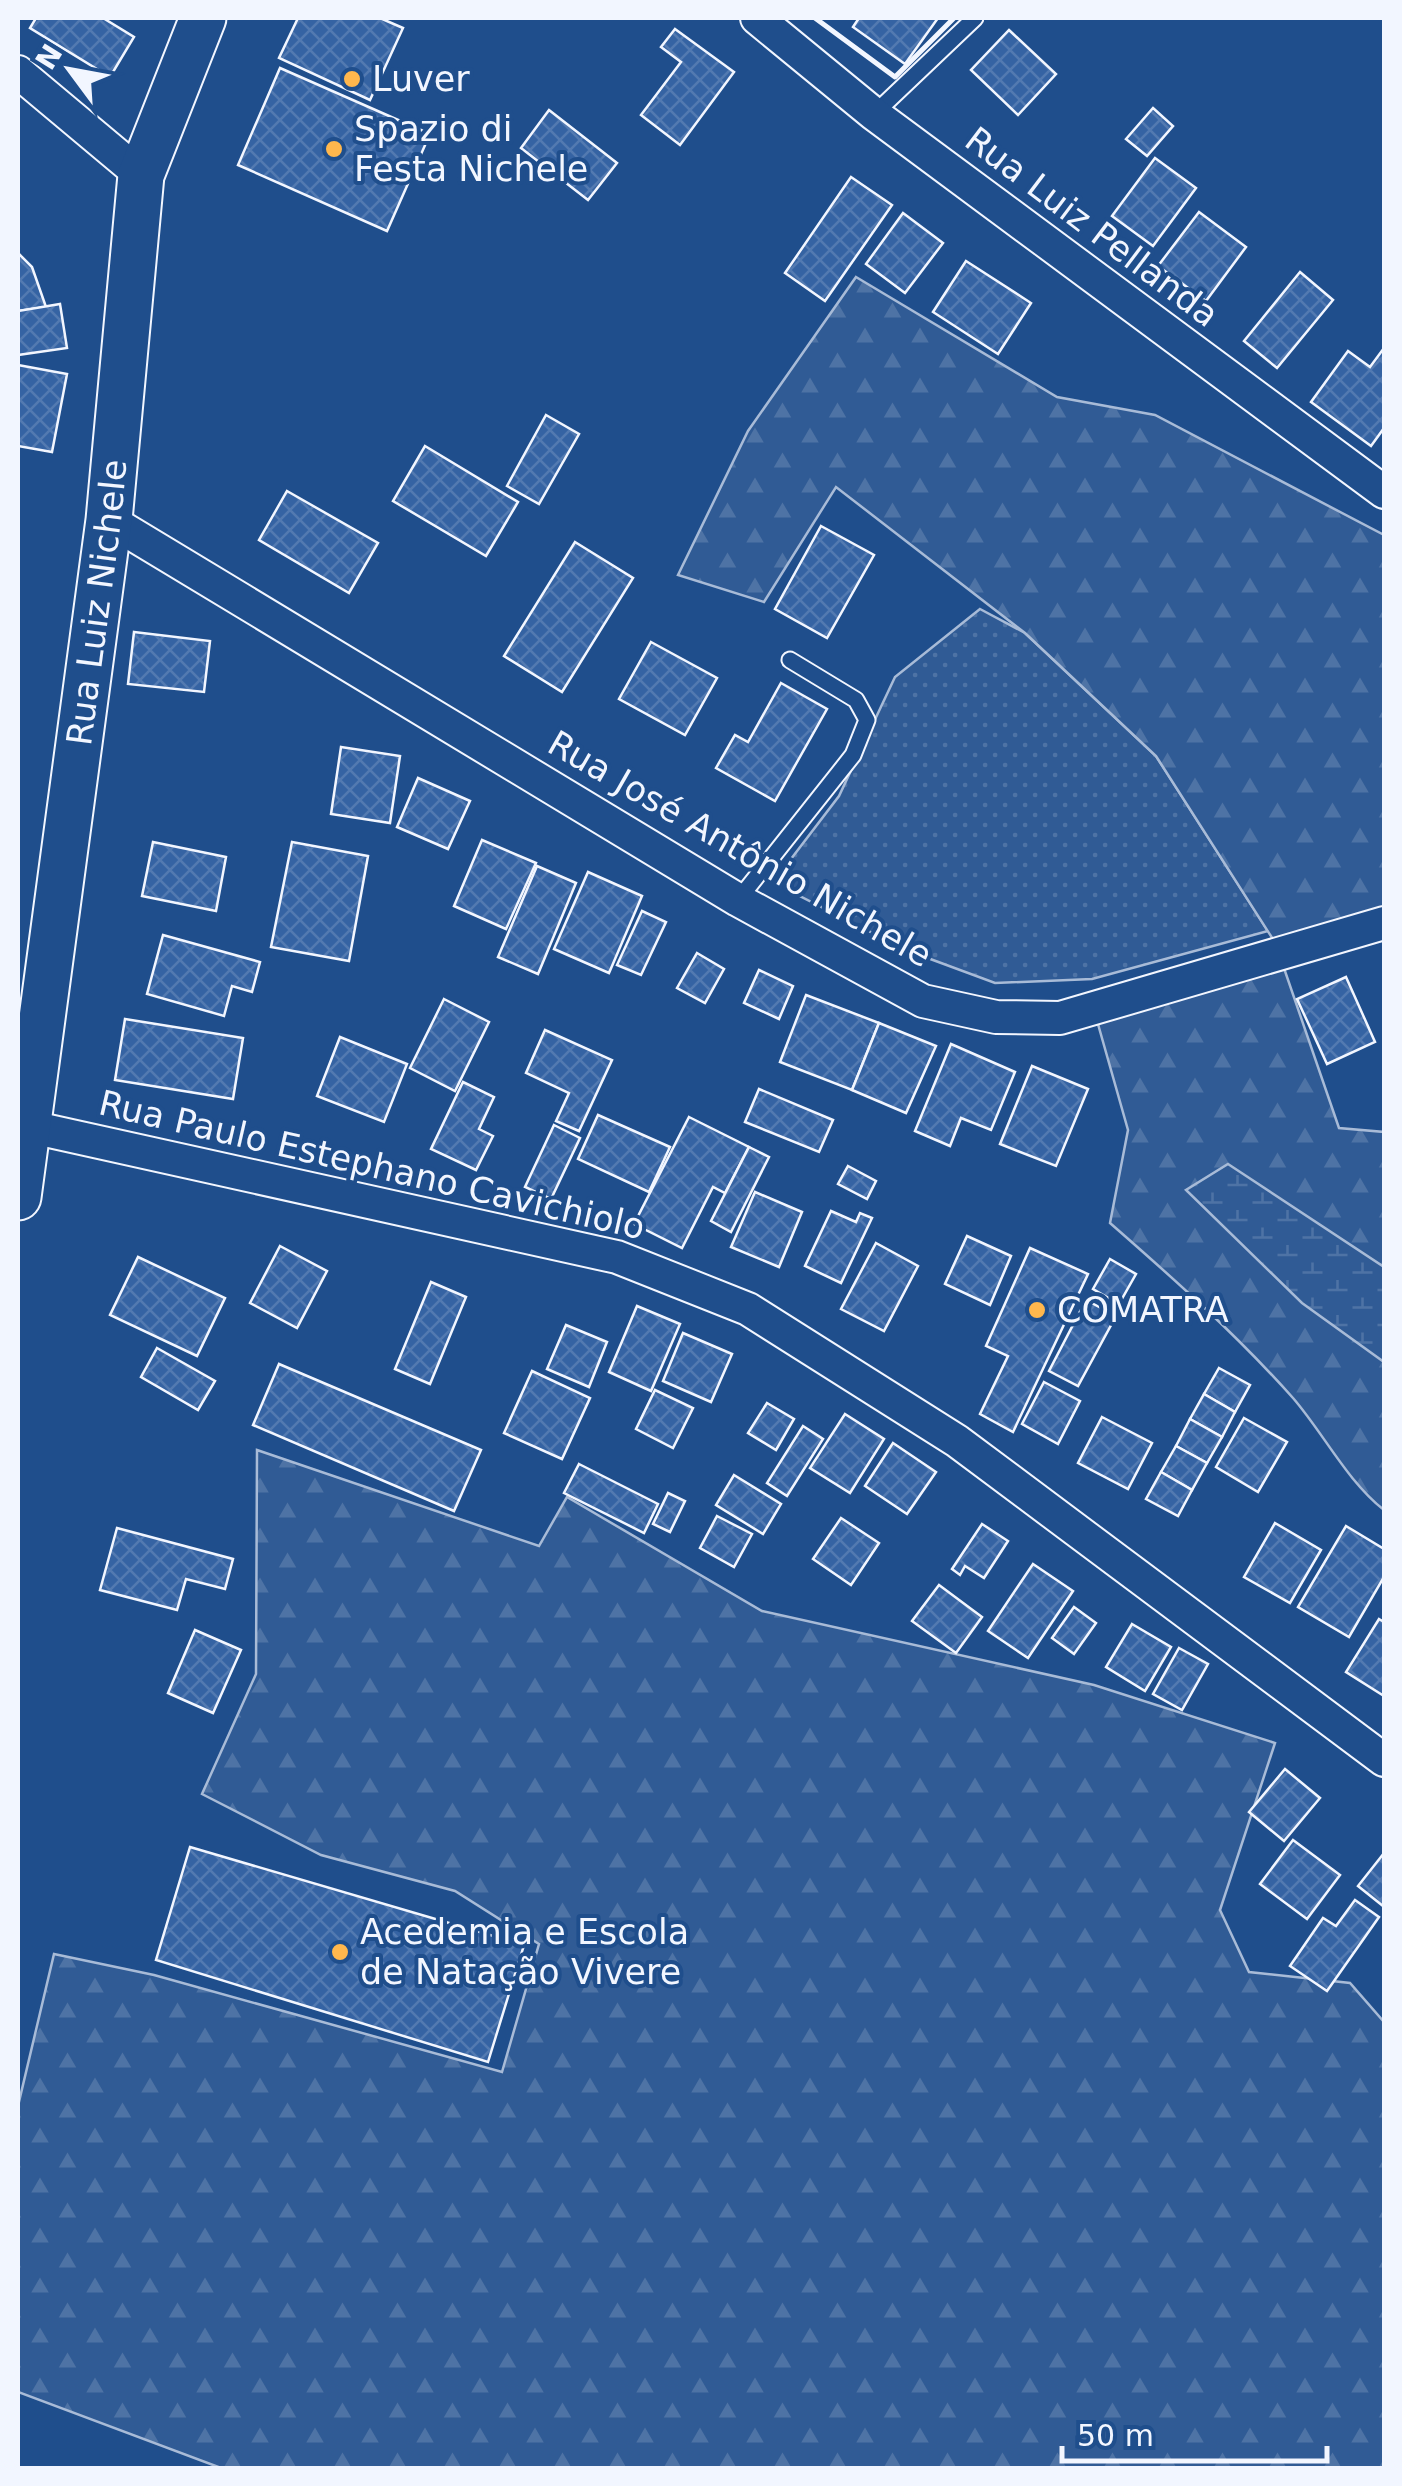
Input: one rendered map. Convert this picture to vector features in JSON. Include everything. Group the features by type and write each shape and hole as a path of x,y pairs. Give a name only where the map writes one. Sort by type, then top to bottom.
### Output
{"street":[{"name":"Rua Luiz Nichele","path":"18,1197 109,520 141,175 204,18"},
{"name":"Rua Luiz Pellanda","path":"757,18 874,114 1384,493"},
{"path":"18,72 141,175"},
{"name":"Rua José Antônio Nichele","path":"109,520 738,900 923,1001 996,1018 1060,1018 1384,922"},
{"name":"Rua Paulo Estephano Cavichiolo","path":"30,1127 617,1257 748,1309 958,1441 1384,1760"}],"lane":[{"path":"874,114 975,18"},
{"path":"738,900 854,755 867,720 856,700 790,660"}],"green space":[{"path":"856,277 1057,397 1155,415 1384,535 1384,908 1276,945 1339,1128 1384,1132 1384,1510 1359,1485 1271,1374 1110,1223 1128,1130 1096,1017 1276,944 1156,756 1025,633 836,487 764,602 678,575 748,431"},
{"path":"980,609 1025,633 1156,756 1268,931 1092,979 995,983 906,950 788,890 791,859 839,796 895,677"},
{"path":"1228,1164 1384,1267 1384,1362 1302,1303 1186,1190"},
{"path":"257,1450 539,1546 567,1497 762,1611 1094,1685 1275,1743 1220,1910 1249,1972 1350,1983 1384,2022 1384,2468 221,2468 18,2392 18,2106 54,1954 154,1975 502,2072 539,1944 455,1891 321,1855 202,1794 256,1674"}],"building":[{"path":"36,18 103,18 134,37 110,77 30,28"},
{"name":"Luver","path":"298,18 380,18 403,28 370,100 279,58"},
{"path":"859,18 938,18 905,64 853,27"},
{"path":"675,29 734,72 680,145 641,115 681,62 661,47"},
{"path":"1009,30 1056,74 1018,115 971,70"},
{"name":"Spazio di Festa Nichele","path":"280,68 430,134 387,231 238,165"},
{"path":"1153,108 1173,126 1147,156 1126,139"},
{"path":"549,110 617,163 588,200 521,148"},
{"path":"1155,158 1196,188 1153,246 1112,216"},
{"path":"851,177 892,205 825,301 785,273"},
{"path":"1199,212 1246,247 1206,301 1158,266"},
{"path":"903,213 943,243 905,293 866,264"},
{"path":"18,253 32,267 46,307 18,311"},
{"path":"966,261 1031,303 998,354 933,312"},
{"path":"1300,272 1333,300 1277,368 1244,341"},
{"path":"60,304 67,348 18,355 18,311"},
{"path":"1384,348 1384,428 1371,446 1311,402 1348,351 1370,367"},
{"path":"18,365 67,374 52,452 18,446"},
{"path":"546,415 579,434 539,504 507,486"},
{"path":"425,446 518,502 486,556 393,501"},
{"path":"287,491 378,543 349,593 259,540"},
{"path":"821,526 874,555 827,638 775,609"},
{"path":"575,542 633,578 562,692 504,656"},
{"path":"134,632 210,641 204,692 128,684"},
{"path":"651,642 717,678 685,735 619,699"},
{"path":"781,683 827,709 775,801 716,768 735,735 748,742"},
{"path":"341,747 400,756 390,823 331,814"},
{"path":"418,778 470,801 448,849 397,827"},
{"path":"482,840 536,863 506,929 454,906"},
{"path":"153,842 226,857 216,911 142,896"},
{"path":"292,842 368,856 349,961 271,947"},
{"path":"537,866 576,883 538,974 498,957"},
{"path":"588,872 642,896 609,973 554,949"},
{"path":"642,911 666,922 641,975 617,965"},
{"path":"163,935 260,962 252,992 232,986 224,1016 147,994"},
{"path":"697,953 724,969 705,1003 677,988"},
{"path":"759,970 793,986 779,1019 744,1003"},
{"path":"1346,977 1375,1042 1327,1064 1297,999"},
{"path":"806,995 879,1023 852,1090 780,1062"},
{"path":"444,999 489,1022 455,1091 410,1068"},
{"path":"125,1019 243,1038 233,1099 115,1080"},
{"path":"879,1023 936,1046 906,1113 852,1090"},
{"path":"545,1030 612,1060 579,1131 556,1121 569,1093 526,1073"},
{"path":"340,1037 407,1064 384,1122 317,1096"},
{"path":"951,1044 1015,1072 991,1130 961,1118 950,1146 915,1131"},
{"path":"1032,1066 1088,1089 1056,1166 1000,1144"},
{"path":"463,1082 494,1097 479,1129 493,1136 476,1170 431,1149"},
{"path":"759,1089 833,1120 819,1152 745,1122"},
{"path":"598,1115 670,1147 649,1192 578,1159"},
{"path":"689,1117 749,1147 725,1193 713,1187 682,1248 634,1224"},
{"path":"554,1125 580,1138 551,1199 525,1187"},
{"path":"749,1147 769,1157 731,1232 711,1221"},
{"path":"848,1166 876,1181 867,1199 838,1184"},
{"path":"755,1192 802,1212 779,1267 731,1247"},
{"path":"831,1211 856,1222 860,1213 872,1218 841,1283 805,1266"},
{"path":"967,1236 1011,1256 990,1305 945,1284"},
{"path":"876,1243 918,1266 884,1331 841,1309"},
{"path":"280,1246 327,1271 297,1328 250,1303"},
{"name":"COMATRA","path":"1030,1248 1088,1274 1013,1432 980,1414 1008,1356 986,1346"},
{"path":"138,1257 225,1298 197,1356 110,1315"},
{"path":"1110,1259 1136,1274 1119,1304 1093,1289"},
{"path":"431,1282 466,1297 430,1384 395,1369"},
{"path":"1086,1300 1116,1316 1078,1386 1049,1371"},
{"path":"637,1306 680,1324 651,1391 609,1372"},
{"path":"566,1325 607,1342 589,1387 547,1369"},
{"path":"683,1333 732,1354 711,1402 663,1381"},
{"path":"157,1348 215,1381 198,1410 141,1377"},
{"path":"279,1364 481,1450 454,1511 253,1425"},
{"path":"1219,1368 1250,1385 1235,1412 1204,1394"},
{"path":"532,1371 590,1398 562,1459 504,1433"},
{"path":"1044,1382 1080,1401 1058,1444 1022,1424"},
{"path":"655,1390 693,1408 673,1448 636,1429"},
{"path":"1204,1394 1235,1412 1222,1437 1190,1419"},
{"path":"767,1403 794,1419 776,1450 748,1433"},
{"path":"845,1414 884,1439 850,1493 810,1468"},
{"path":"1102,1417 1152,1443 1128,1489 1078,1463"},
{"path":"1244,1418 1287,1442 1258,1492 1216,1467"},
{"path":"1190,1419 1222,1437 1207,1463 1176,1446"},
{"path":"803,1426 823,1439 787,1496 767,1483"},
{"path":"893,1443 936,1472 907,1514 865,1486"},
{"path":"1176,1446 1207,1463 1192,1490 1161,1472"},
{"path":"579,1464 658,1504 644,1533 564,1493"},
{"path":"1161,1472 1192,1490 1178,1516 1146,1499"},
{"path":"734,1475 781,1504 763,1534 716,1505"},
{"path":"668,1493 685,1501 670,1532 653,1524"},
{"path":"717,1516 752,1534 734,1567 700,1548"},
{"path":"841,1518 879,1543 851,1585 813,1559"},
{"path":"1275,1523 1321,1550 1290,1603 1244,1577"},
{"path":"982,1524 1008,1541 984,1578 965,1566 960,1575 952,1569"},
{"path":"1346,1526 1384,1549 1384,1577 1349,1637 1298,1607"},
{"path":"117,1528 233,1559 225,1589 186,1579 177,1610 100,1590"},
{"path":"1033,1564 1073,1591 1028,1658 988,1631"},
{"path":"939,1585 982,1617 956,1653 912,1621"},
{"path":"1074,1607 1096,1623 1074,1654 1052,1638"},
{"path":"1379,1619 1384,1622 1384,1696 1346,1672"},
{"path":"1132,1624 1171,1647 1145,1691 1106,1667"},
{"path":"195,1630 241,1650 213,1713 168,1693"},
{"path":"1179,1648 1208,1664 1182,1710 1153,1694"},
{"path":"1285,1769 1320,1798 1284,1841 1249,1812"},
{"path":"1293,1840 1340,1875 1307,1919 1260,1884"},
{"name":"Acedemia e Escola de Natação Vivere","path":"190,1847 524,1945 488,2062 156,1960"},
{"path":"1384,1853 1384,1904 1383,1906 1358,1886"},
{"path":"1355,1900 1379,1917 1327,1991 1290,1966 1323,1918 1336,1926"}],"wall":[{"path":"815,18 895,77 954,18"}],"place":[{"name":"Luver","path":"352,79"},
{"name":"Spazio di Festa Nichele","path":"334,149"},
{"name":"COMATRA","path":"1037,1310"},
{"name":"Acedemia e Escola de Natação Vivere","path":"340,1952"}]}
